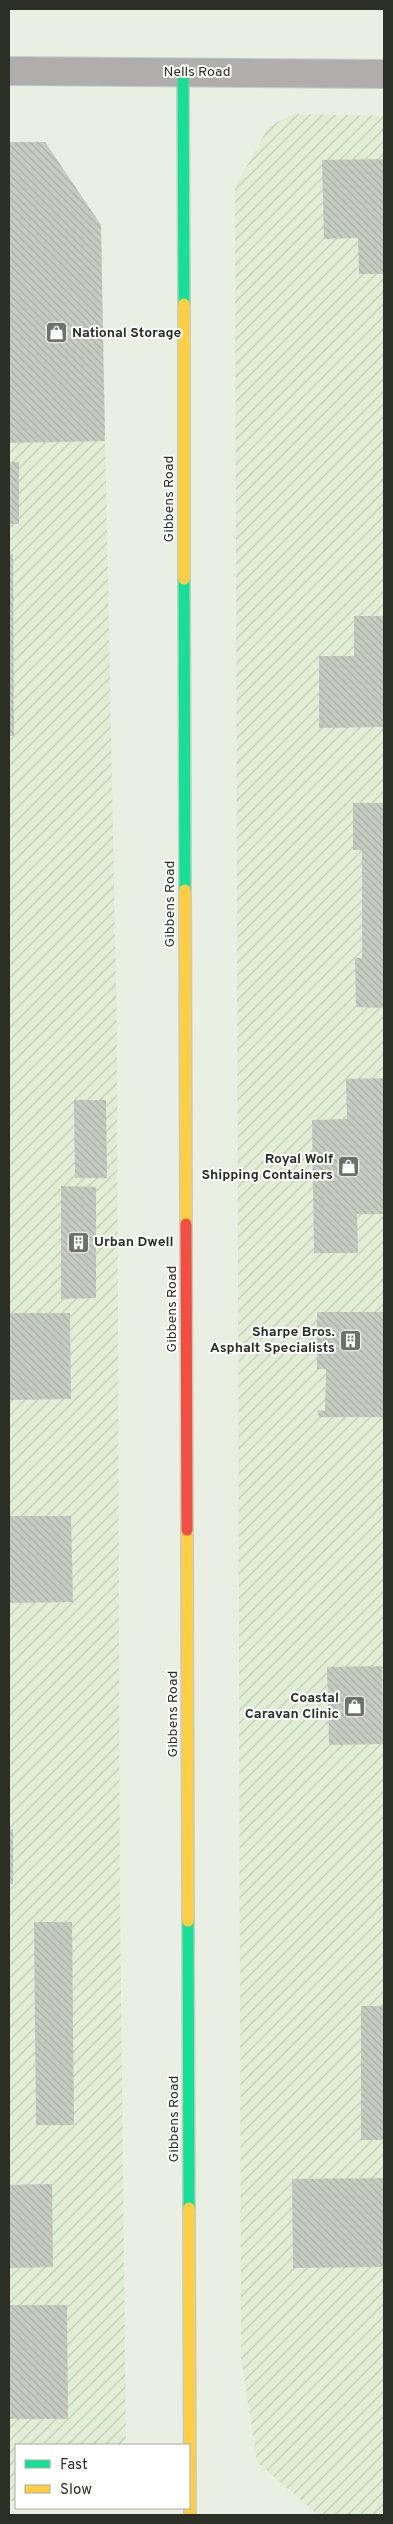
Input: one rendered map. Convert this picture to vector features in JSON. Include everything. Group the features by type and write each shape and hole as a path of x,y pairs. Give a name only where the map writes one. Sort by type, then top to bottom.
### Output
{"street":[{"name":"Nells Road","path":"9,71 384,74"},
{"name":"Gibbens Road","path":"183,72 190,2444"}],"shaded area":[{"path":"294,114 384,116 384,2515 318,2515 257,2462 241,2358 235,187 269,126"},
{"path":"9,142 45,142 101,225 117,1037 120,1907 126,2440 123,2444 15,2444 15,2501 9,2501"}],"building":[{"name":"National Storage","path":"9,142 45,142 101,225 105,441 9,443"},
{"path":"384,159 384,274 359,274 358,238 324,239 322,160"},
{"path":"9,462 19,462 19,524 9,524"},
{"path":"9,554 13,554 14,736 9,736"},
{"path":"354,616 384,616 384,727 319,728 319,656 354,656"},
{"path":"353,803 384,803 384,1008 356,1007 355,958 362,958 362,850 353,850"},
{"name":"Royal Wolf Shipping Containers","path":"384,1078 384,1214 357,1214 358,1253 314,1253 312,1120 347,1119 346,1079"},
{"path":"74,1100 106,1100 107,1178 75,1178"},
{"name":"Urban Dwell","path":"61,1186 96,1187 96,1298 61,1299"},
{"name":"Sharpe Bros. Asphalt Specialists","path":"317,1312 384,1312 384,1417 319,1417 318,1410 325,1411 326,1369 317,1369"},
{"path":"9,1313 70,1313 71,1399 9,1400"},
{"path":"9,1516 71,1516 73,1602 9,1603"},
{"name":"Coastal Caravan Clinic","path":"382,1666 383,1744 329,1745 327,1667"},
{"path":"9,1829 13,1829 13,1884 9,1884"},
{"path":"34,1922 72,1922 74,2125 36,2125"},
{"path":"361,2006 384,2006 384,2140 361,2140"},
{"path":"384,2178 384,2267 293,2268 292,2179"},
{"path":"52,2184 53,2267 9,2268 9,2185"},
{"path":"9,2305 67,2305 68,2419 9,2419"}],"traffic: fast":[{"path":"183,72 184,304"},
{"path":"184,579 185,890"},
{"path":"188,1921 189,2208"}],"traffic: slow":[{"path":"184,304 184,579"},
{"path":"185,890 186,1224"},
{"path":"187,1530 188,1921"},
{"path":"189,2208 190,2444"},
{"path":"190,2509 190,2515"}],"traffic: jam":[{"path":"186,1224 187,1530"}],"place":[{"name":"National Storage","path":"56,333"},
{"name":"Royal Wolf Shipping Containers","path":"349,1167"},
{"name":"Urban Dwell","path":"78,1242"},
{"name":"Sharpe Bros. Asphalt Specialists","path":"351,1340"},
{"name":"Coastal Caravan Clinic","path":"355,1706"}]}
